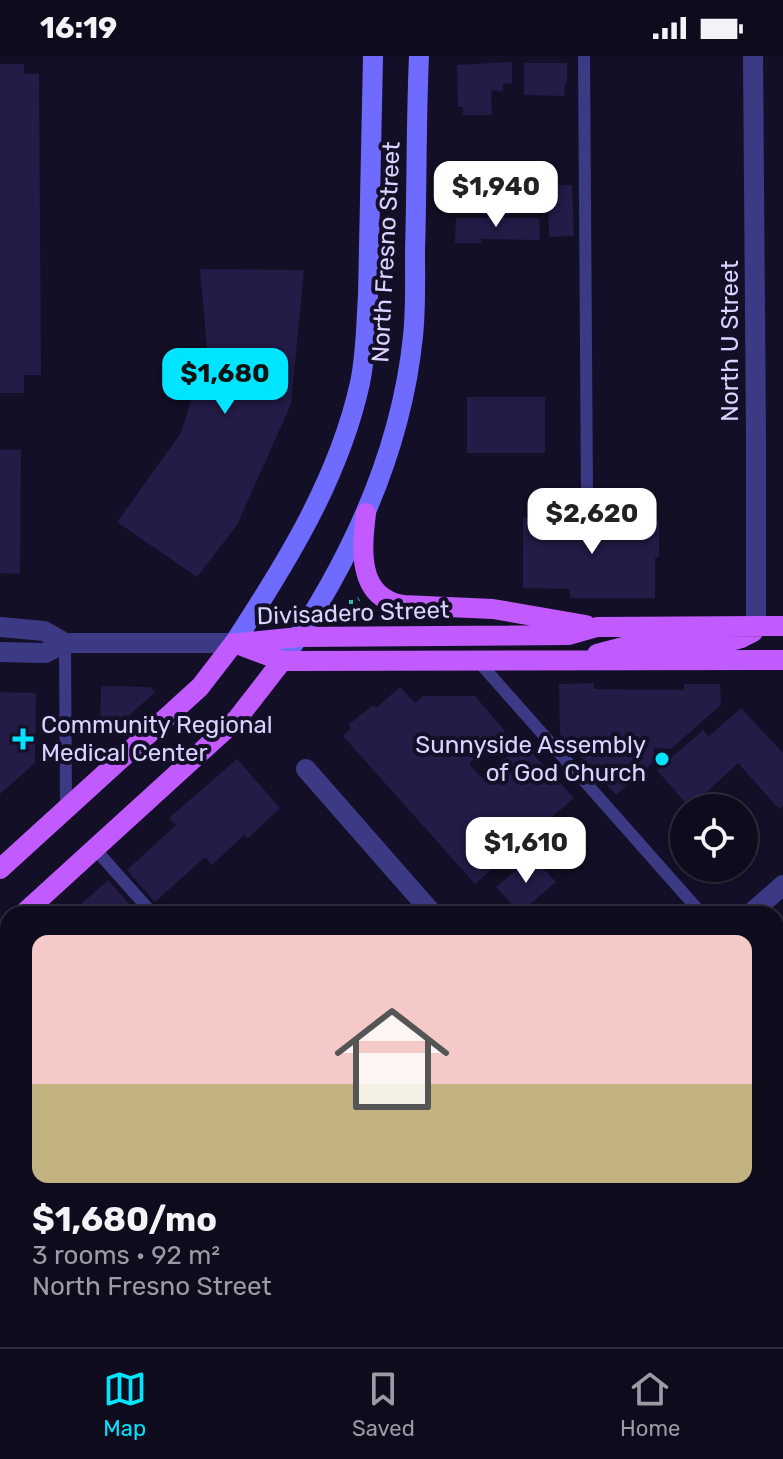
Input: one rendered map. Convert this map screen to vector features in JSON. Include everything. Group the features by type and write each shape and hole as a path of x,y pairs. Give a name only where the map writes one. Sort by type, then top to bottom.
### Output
{"main road":[{"name":"North Fresno Street","path":"234,643 274,584 300,538 325,484 360,382 368,296 373,56"},
{"name":"North Fresno Street","path":"282,661 344,561 366,513 392,440 405,387 413,336 419,56"},
{"path":"366,513 364,567 374,589 392,603 493,609 597,627"},
{"path":"566,662 631,645 723,643 753,632 756,626"},
{"name":"Divisadero Street","path":"234,643 299,637 569,635 597,627 783,626"},
{"name":"Divisadero Street","path":"234,643 282,661 783,660"},
{"path":"0,869 200,687 234,643"},
{"path":"32,906 237,719 282,661"}],"street":[{"name":"North U Street","path":"753,56 756,626"},
{"path":"0,627 44,631 65,643"},
{"path":"0,652 45,653 65,643 234,643"},
{"path":"306,769 426,906"},
{"path":"759,906 783,885"}],"lane":[{"path":"584,56 587,495"},
{"path":"65,643 66,810"},
{"path":"478,661 695,906"},
{"path":"95,849 146,906"}],"building":[{"path":"512,62 512,84 503,83 503,91 491,90 492,115 463,115 463,107 458,107 457,65"},
{"path":"524,63 567,63 564,96 524,95"},
{"path":"0,64 24,64 24,74 39,74 41,375 24,375 24,393 0,393"},
{"path":"455,184 540,185 540,211 456,210"},
{"path":"548,185 572,185 574,236 549,237"},
{"path":"456,218 539,218 540,240 481,239 481,243 455,243"},
{"path":"200,269 304,270 291,404 237,525 197,577 117,522 181,433 207,348"},
{"path":"467,397 545,397 545,453 467,453"},
{"path":"0,450 21,450 20,574 0,573"},
{"path":"523,518 659,519 655,598 570,598 570,589 523,588"},
{"path":"594,683 594,689 684,690 684,684 720,684 721,705 671,749 654,748 654,761 616,795 560,734 559,684"},
{"path":"101,686 150,687 155,692 107,736 100,729"},
{"path":"400,687 415,703 423,696 475,696 505,731 469,764 482,778 523,743 574,798 475,884 343,736 351,728 348,725 373,705 376,708"},
{"path":"0,692 36,693 35,763 0,794"},
{"path":"741,708 783,753 783,806 779,809 738,763 705,794 678,794 657,770 703,730 709,736"},
{"path":"237,759 280,808 248,838 244,835 212,865 205,857 155,902 127,870 176,825 169,818"},
{"path":"532,857 556,882 528,906 514,906 496,887"},
{"path":"108,880 131,906 79,906"}],"place":[{"name":"Community Regional Medical Center","path":"23,739"},
{"name":"Sunnyside Assembly of God Church","path":"662,759"}]}
